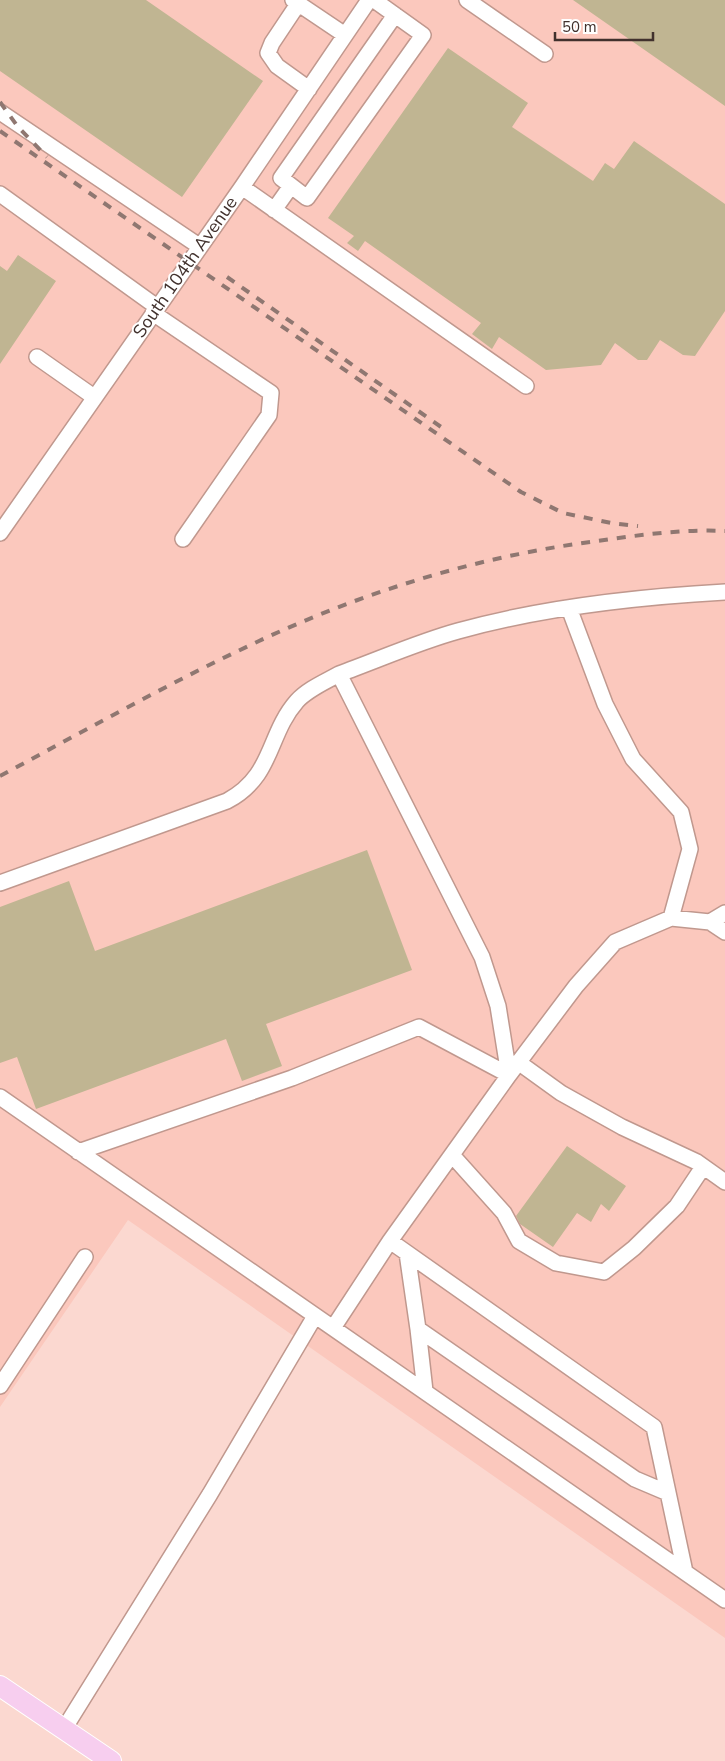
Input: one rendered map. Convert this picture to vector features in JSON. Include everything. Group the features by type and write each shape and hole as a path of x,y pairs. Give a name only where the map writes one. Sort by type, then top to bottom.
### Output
{"main road":[{"path":"0,1686 111,1761"}],"street":[{"name":"South 104th Avenue","path":"0,533 242,187 369,0"},
{"path":"374,0 395,15 423,35 307,198 281,178 395,15"},
{"path":"467,0 546,54"},
{"path":"308,89 277,66 268,54 272,43 295,2 345,35"},
{"path":"0,112 199,246"},
{"path":"274,210 291,186"},
{"path":"242,187 526,386"},
{"path":"0,194 155,310 271,393 269,415 183,539"},
{"path":"37,357 94,397"},
{"path":"0,883 228,801 240,794 249,787 264,766 296,703 306,693 339,674 456,631 528,614 657,596 725,592"},
{"path":"569,608 605,704 633,759 681,812 690,849 670,918"},
{"path":"339,674 482,957 498,1006 514,1068"},
{"path":"710,922 725,913"},
{"path":"333,1328 390,1241 514,1068 576,986 615,942 670,918 710,922 725,932"},
{"path":"78,1152 292,1078 419,1027 514,1068 622,1127 703,1167 725,1182"},
{"path":"0,1097 725,1600"},
{"path":"452,1155 504,1213 519,1241 556,1263 604,1272 677,1206 703,1167"},
{"path":"390,1241 654,1427 685,1572"},
{"path":"407,1253 425,1391"},
{"path":"0,1386 85,1257"},
{"path":"64,1729 210,1494 315,1316"},
{"path":"418,1329 635,1478 668,1493"}],"shaded area":[{"path":"0,0 725,0 725,1638 128,1220 0,1407"}],"building":[{"path":"0,0 146,0 263,81 182,197 0,71"},
{"path":"573,0 725,0 725,106"},
{"path":"448,48 528,103 512,127 593,181 605,163 614,169 634,141 725,204 725,311 695,356 683,355 660,340 647,360 638,360 615,343 601,365 546,370 499,337 492,349 472,334 481,323 365,241 358,251 347,243 354,236 328,218"},
{"path":"18,255 56,281 0,364 0,266 7,271"},
{"path":"367,850 412,970 266,1024 282,1066 242,1081 226,1039 36,1109 17,1057 0,1063 0,907 69,881 95,951"},
{"path":"567,1146 626,1186 609,1211 601,1204 591,1222 577,1213 553,1247 520,1224 516,1216"}],"railway":[{"path":"0,102 18,127 47,157"},
{"path":"0,131 521,492 563,513 611,523 638,526"},
{"path":"227,277 444,429"},
{"path":"0,776 194,673 259,641 340,606 382,591 467,566 553,548 661,533 725,531"}]}
